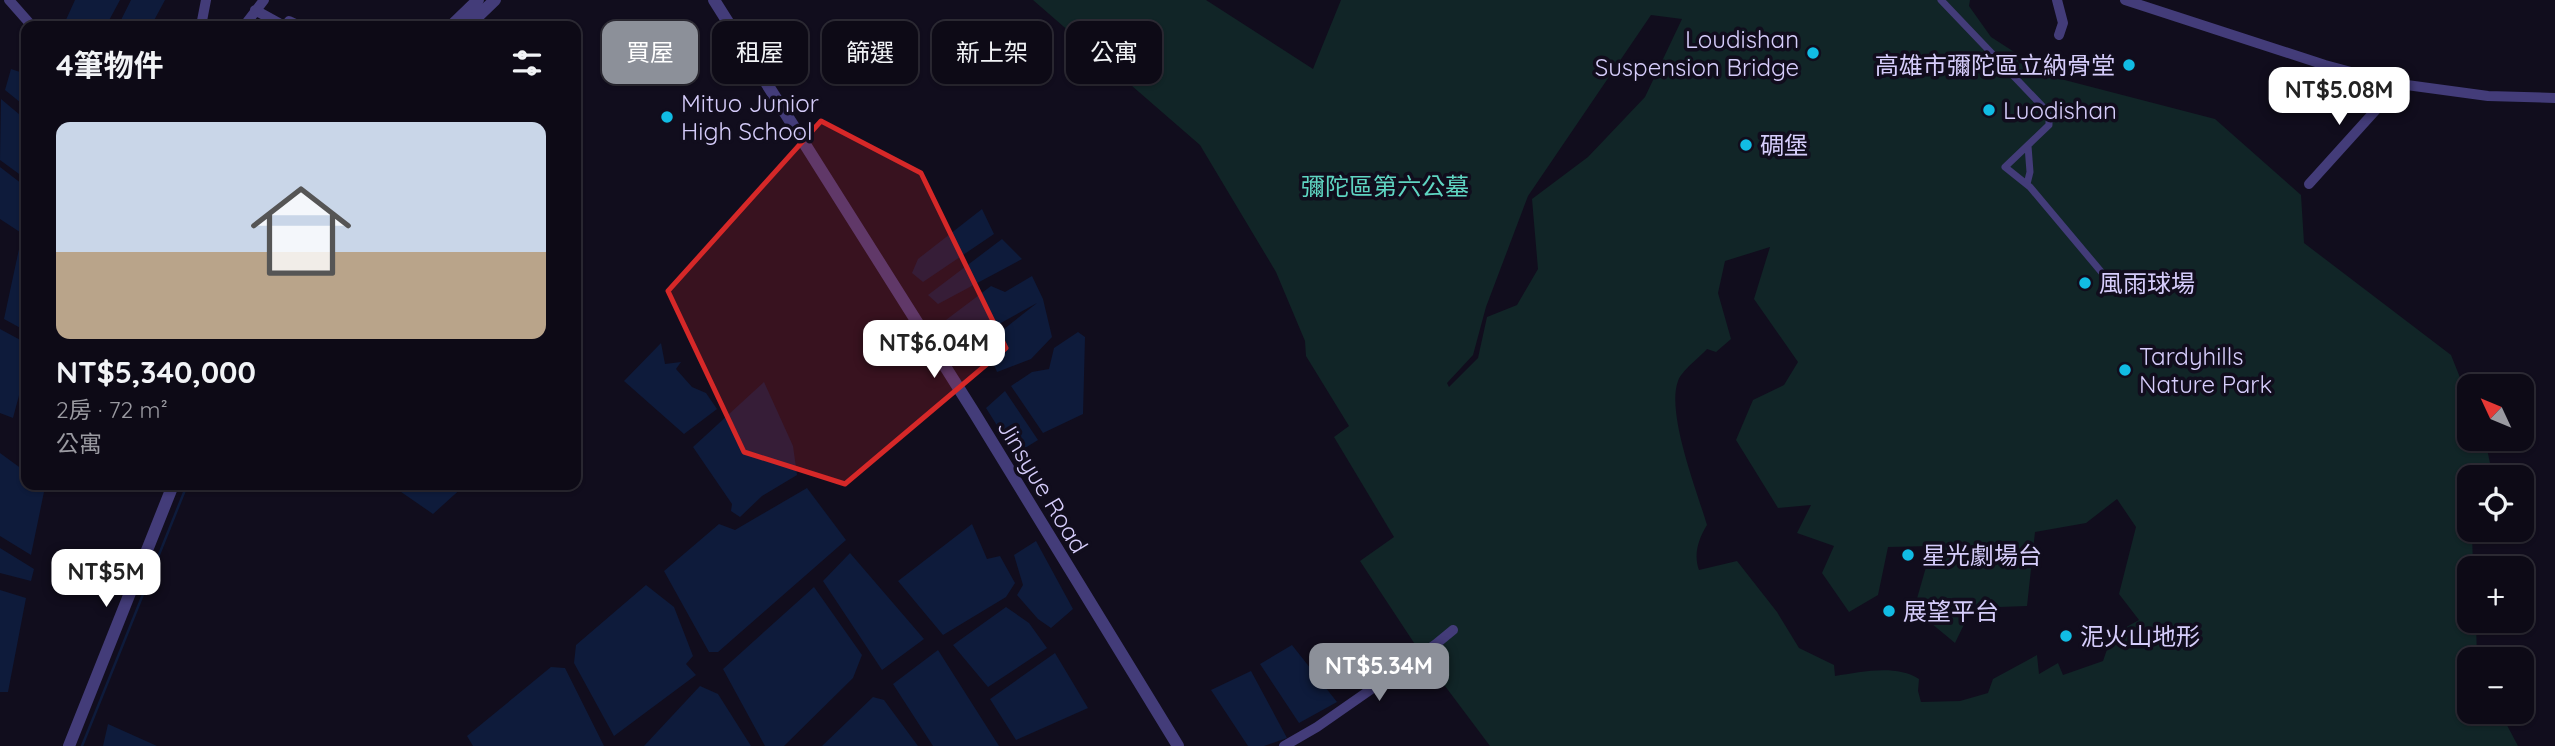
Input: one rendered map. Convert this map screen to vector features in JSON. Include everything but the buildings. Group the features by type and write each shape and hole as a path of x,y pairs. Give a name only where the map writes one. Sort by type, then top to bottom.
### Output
{"street":[{"path":"9,0 28,21"},
{"path":"202,21 206,0"},
{"path":"247,21 264,0"},
{"path":"456,21 478,0"},
{"path":"473,21 495,0"},
{"name":"Jinsyue Road","path":"714,0 975,414 1178,746"},
{"path":"1941,0 2044,108 2049,117 2049,125 2005,167 2027,184 2114,287"},
{"path":"2057,0 2063,23 2059,35"},
{"path":"2125,0 2325,65 2392,83 2488,96 2555,98"},
{"path":"255,10 276,21"},
{"path":"2309,184 2384,101 2392,83"},
{"path":"2027,184 2030,172 2028,145"},
{"path":"69,746 171,490"},
{"path":"1284,746 1317,727 1453,630"}],"highlighted area":[{"path":"821,121 921,173 1006,348 845,484 744,452 668,291"}],"green space":[{"name":"Tardyhills Nature Park","path":"1033,0 1206,0 1313,69 1341,0 1970,0 1969,6 1991,37 2053,77 2215,119 2301,195 2304,243 2451,355 2459,374 2457,452 2488,452 2490,465 2457,465 2457,542 2472,542 2473,556 2457,556 2457,633 2476,633 2477,647 2457,647 2457,724 2506,724 2518,746 1490,746 1424,658 1360,561 1394,537 1334,437 1349,426 1306,356 1305,341 1276,272 1200,145 1130,84 1162,84 1162,21 1066,21 1066,29","holes":["1651,15 1682,19 1645,97 1588,157 1532,199 1538,269 1517,305 1487,317 1478,358 1449,387 1447,383 1473,355 1486,307 1528,196","1770,247 1754,299 1798,362 1784,385 1753,400 1736,440 1778,508 1811,505 1797,533 1834,546 1822,573 1849,612 1878,595 1888,547 1932,546 1914,609 1955,643 1972,608 2027,606 2035,532 2086,523 2117,499 2136,527 2119,594 2139,620 2112,635 2103,661 2063,675 2058,663 2039,674 2037,655 1993,679 1988,693 1960,701 1921,702 1919,679 1910,674 1878,670 1835,676 1834,665 1799,648 1777,612 1737,561 1699,570 1698,546 1707,525 1679,432 1675,395 1678,381 1687,368 1707,349 1716,352 1731,339 1718,293 1725,261"]}],"water":[{"path":"75,0 120,0 109,21 65,21"},
{"path":"131,0 165,0 154,21 120,21"},
{"path":"11,69 21,72 21,103 5,90"},
{"path":"1,99 21,116 21,175 0,160"},
{"path":"0,167 21,183 21,233 0,219"},
{"path":"982,209 994,234 923,282 912,273 918,259"},
{"path":"1002,239 1022,259 938,304 928,295"},
{"path":"19,249 21,328 4,319"},
{"path":"1032,276 1043,299 1052,337 1031,359 997,372 985,344 1037,303 952,350 938,326 991,286 1005,292"},
{"path":"0,329 21,340 21,388 13,418 0,413"},
{"path":"1078,332 1085,337 1083,414 1043,433 1011,386 1032,372 1049,369 1054,348"},
{"path":"661,343 665,364 681,362 676,369 692,387 706,393 717,409 684,434 624,381"},
{"path":"764,382 793,446 797,475 762,496 740,517 731,511 732,504 693,447"},
{"path":"1005,391 1038,440 1015,454 986,408"},
{"path":"0,453 21,468 21,490 44,490 31,555 0,536"},
{"path":"807,488 846,540 718,652 709,652 664,571 719,524 735,530"},
{"path":"398,490 459,490 433,514"},
{"path":"972,524 987,559 1000,556 1015,583 1006,597 943,635 898,581"},
{"path":"1036,541 1073,609 1051,628 1038,619 1017,595 1023,585 1014,555"},
{"path":"0,548 34,569 31,581 0,573"},
{"path":"850,553 924,639 882,670 823,581"},
{"path":"646,585 674,607 693,656 686,664 696,675 614,736 574,663 576,645"},
{"path":"814,587 862,655 853,678 784,746 765,746 723,669"},
{"path":"0,590 26,598 8,692 0,692"},
{"path":"1006,607 1029,623 1047,648 988,687 953,645"},
{"path":"1292,645 1337,702 1299,723 1260,664"},
{"path":"938,650 999,746 933,746 893,684"},
{"path":"1055,653 1088,708 1016,740 990,699"},
{"path":"551,667 565,668 604,746 473,746 467,736"},
{"path":"1251,671 1287,738 1264,746 1248,746 1211,690"},
{"path":"700,686 718,694 751,746 644,746"},
{"path":"873,697 884,700 918,746 822,746"},
{"path":"108,724 157,746 103,746"}],"waterway":[{"path":"82,746 185,490"}],"place":[{"name":"Loudishan Suspension Bridge","path":"1813,53"},
{"name":"高雄市彌陀區立納骨堂","path":"2129,65"},
{"name":"Luodishan","path":"1989,110"},
{"name":"Mituo Junior High School","path":"667,117"},
{"name":"碉堡","path":"1746,145"},
{"name":"風雨球場","path":"2085,283"},
{"name":"Tardyhills Nature Park","path":"2125,370"},
{"name":"星光劇場台","path":"1908,555"},
{"name":"展望平台","path":"1889,611"},
{"name":"泥火山地形","path":"2066,636"}],"park label":[{"name":"彌陀區第六公墓","path":"1385,186"}]}
